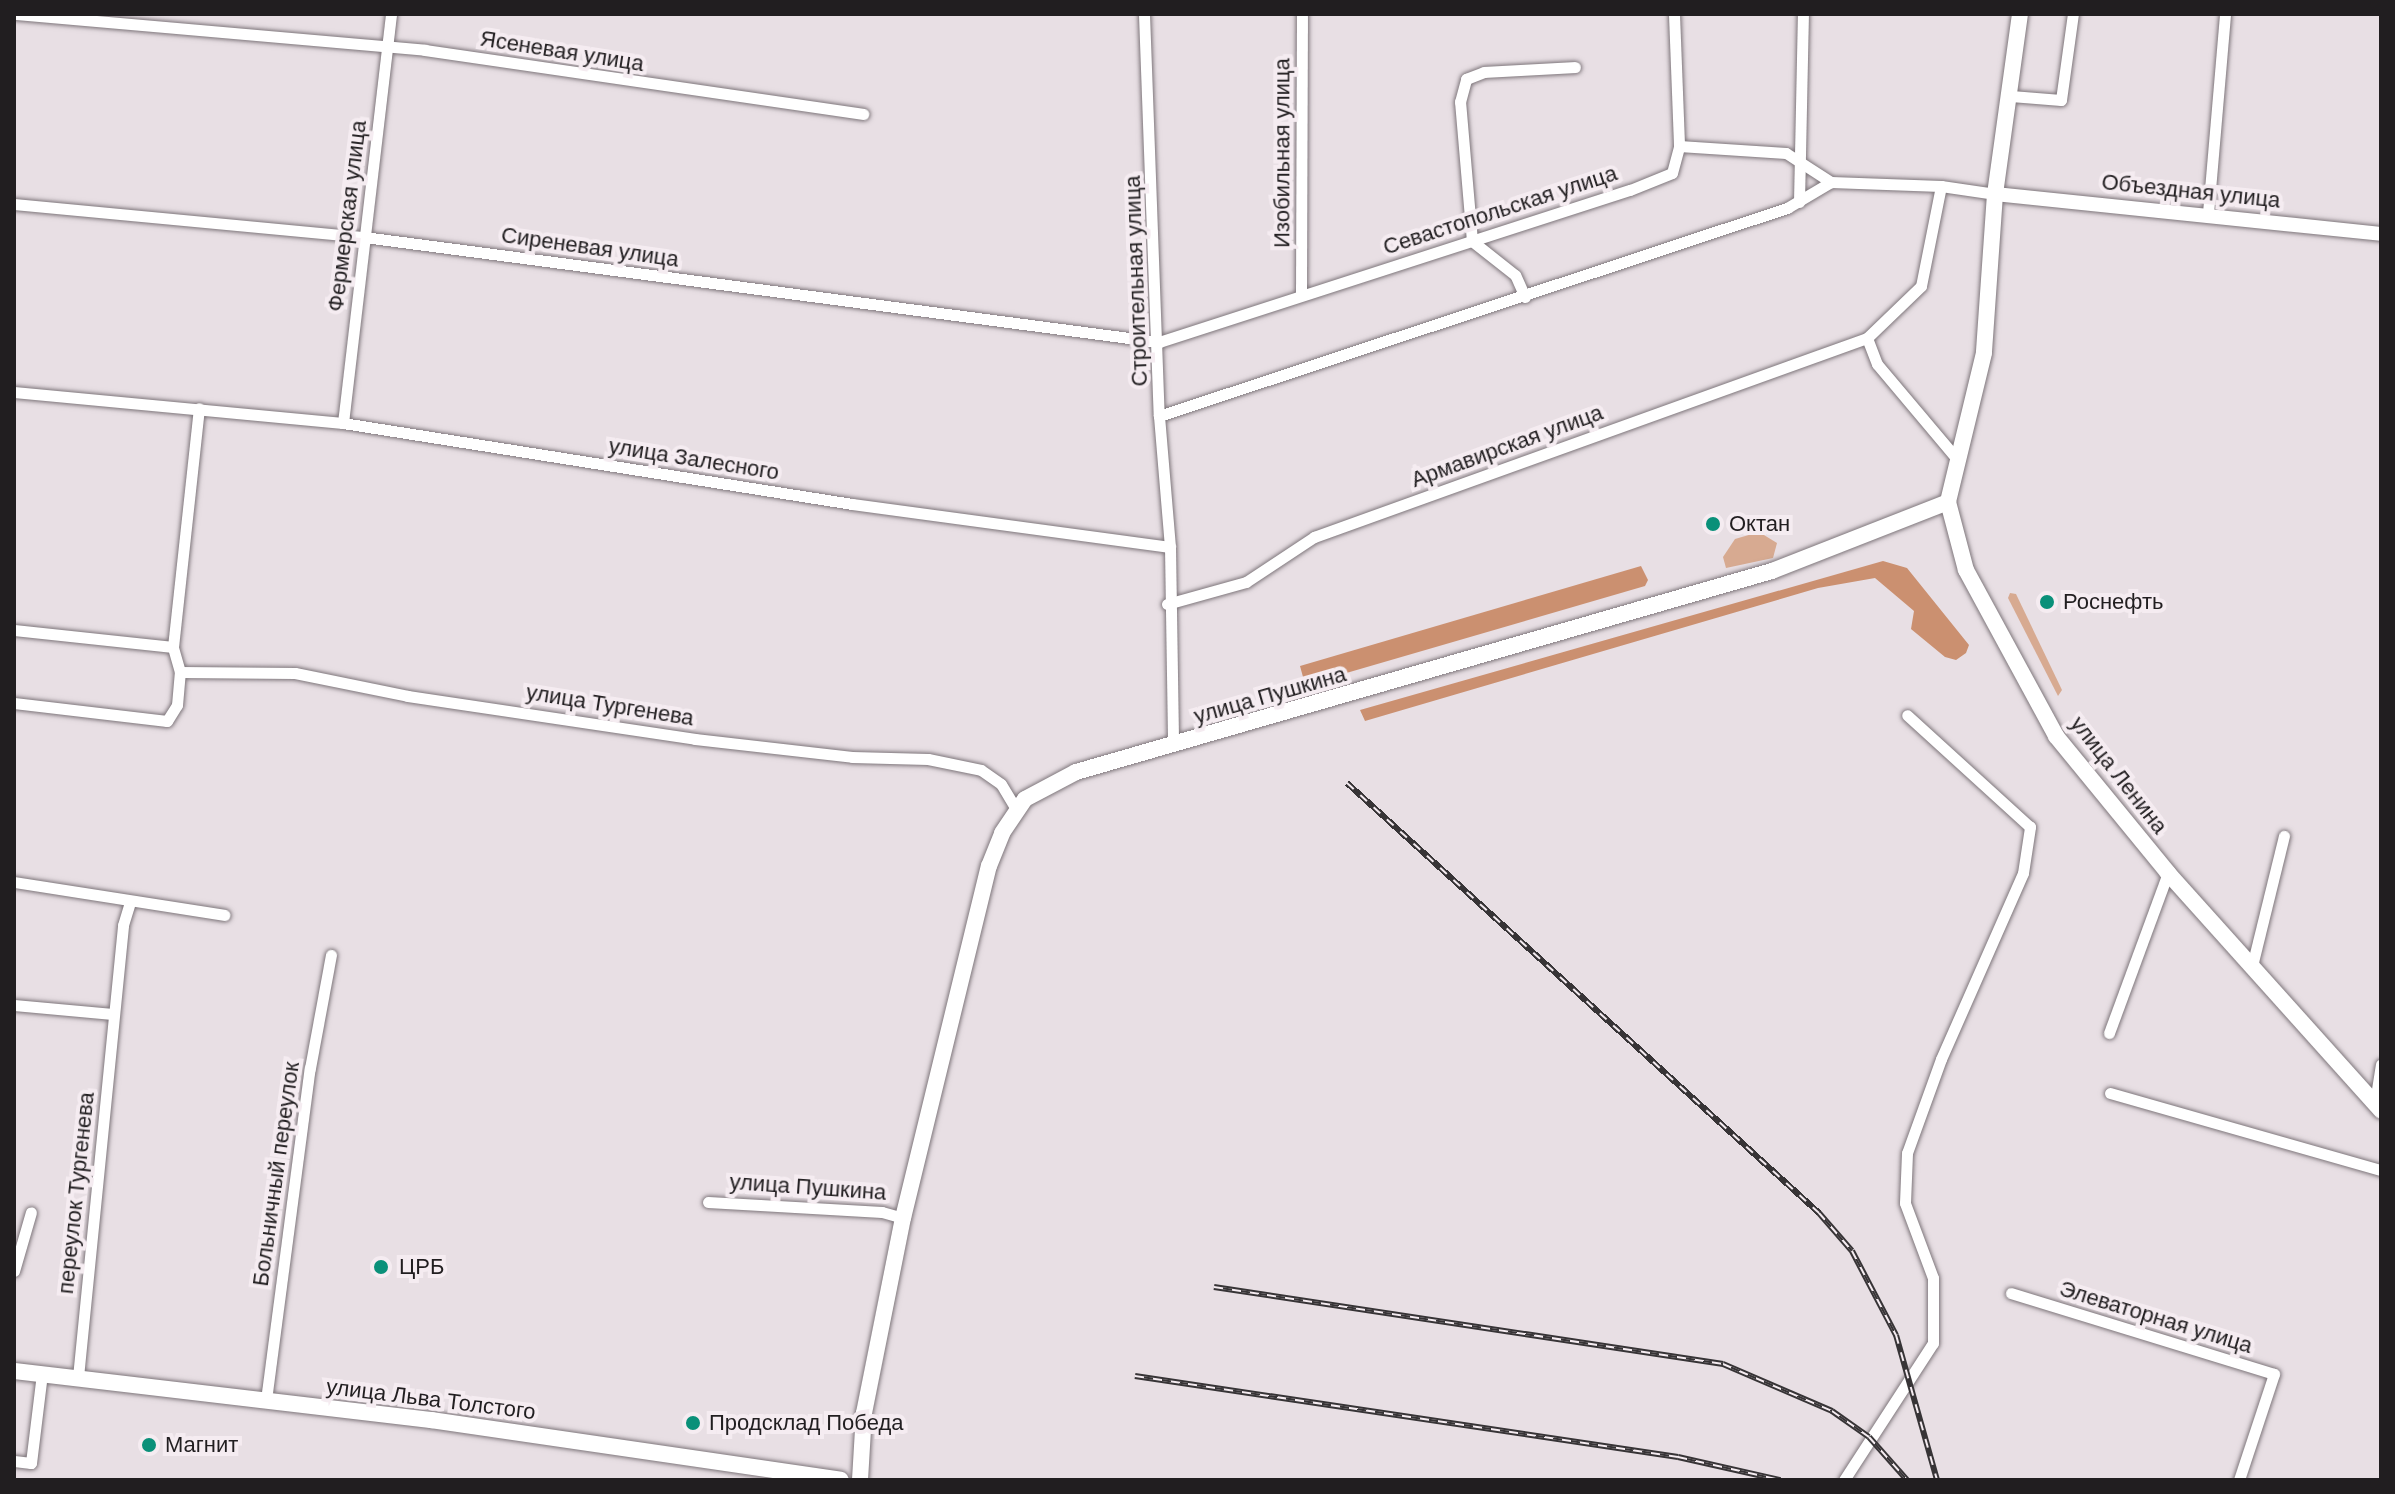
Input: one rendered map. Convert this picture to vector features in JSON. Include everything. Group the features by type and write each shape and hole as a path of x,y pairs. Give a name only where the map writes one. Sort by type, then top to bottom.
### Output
{"main road":[{"path":"1948,502 1984,353 1995,194 2020,14"},
{"name":"улица Пушкина","path":"860,1480 864,1413 903,1218 989,866 1016,809 1043,786 1065,776 1772,571 1948,502"},
{"name":"улица Ленина","path":"1948,502 1966,570 2056,736 2168,873 2378,1106"},
{"name":"улица Льва Толстого","path":"14,1371 266,1400 841,1480"}],"street":[{"name":"Ясеневая улица","path":"16,14 388,46 863,114"},
{"name":"Фермерская улица","path":"343,423 391,14"},
{"name":"Строительная улица","path":"1144,14 1159,342 1159,416 1170,547"},
{"name":"Изобильная улица","path":"1301,293 1302,14"},
{"path":"1674,14 1679,146 1799,158 1831,182"},
{"path":"1799,202 1803,14"},
{"path":"2011,96 2061,100 2073,14"},
{"path":"2208,213 2225,14"},
{"path":"1525,297 1515,275 1472,241 1460,102 1466,79 1484,72 1575,67"},
{"name":"Севастопольская улица","path":"1159,342 1672,173 1679,146"},
{"path":"1159,416 1525,297 1799,202 1831,182 1941,186 1995,194"},
{"name":"Армавирская улица","path":"1167,604 1246,582 1314,537 1867,338 1921,286 1941,186"},
{"name":"Объездная улица","path":"1995,194 2208,213 2381,234"},
{"name":"Сиреневая улица","path":"14,204 364,237 1159,342"},
{"path":"1867,338 1877,364 1957,459"},
{"name":"улица Залесного","path":"14,392 343,423 852,504 1170,547"},
{"path":"14,703 167,721 177,705 180,672 173,647 199,408"},
{"path":"1170,547 1167,604 1173,745"},
{"path":"14,630 173,647"},
{"name":"улица Тургенева","path":"180,672 295,673 408,696 695,739 852,757 928,759 981,770 1001,784 1016,809"},
{"path":"1844,1480 1933,1343 1933,1278 1905,1203 1907,1153 2023,873 2030,827 1907,715"},
{"path":"2252,966 2284,836"},
{"path":"2109,1033 2168,873"},
{"path":"14,882 224,915"},
{"name":"переулок Тургенева","path":"78,1377 113,1014 130,902"},
{"name":"Больничный переулок","path":"266,1400 310,1068 331,955"},
{"path":"14,1005 113,1014"},
{"name":"улица Ленина","path":"2378,1106 2381,1064"},
{"path":"2110,1093 2381,1170"},
{"name":"улица Пушкина","path":"708,1202 882,1212 903,1218"},
{"name":"переулок Тургенева","path":"14,1271 31,1212"},
{"name":"Элеваторная улица","path":"2011,1293 2274,1374 2239,1480"},
{"path":"14,1461 31,1463 42,1373"}],"shaded area":[{"path":"1759,532 1777,543 1773,558 1726,568 1723,557 1735,539"},
{"path":"1883,561 1907,568 1969,645 1966,653 1956,660 1945,657 1911,629 1914,611 1875,578 1818,588 1365,721 1360,710"},
{"path":"1641,566 1648,580 1645,586 1312,683 1303,677 1300,666"},
{"path":"2010,593 2016,594 2062,690 2058,696 2008,598"}],"railway":[{"path":"1347,783 1819,1213 1852,1251 1896,1335 1937,1480"},
{"path":"1214,1287 1723,1364 1832,1411 1869,1437 1907,1480"},
{"path":"1135,1376 1678,1457 1780,1480"}],"place":[{"name":"Октан","path":"1713,524"},
{"name":"Роснефть","path":"2047,602"},
{"name":"ЦРБ","path":"381,1267"},
{"name":"Продсклад Победа","path":"693,1423"},
{"name":"Магнит","path":"149,1445"}]}
